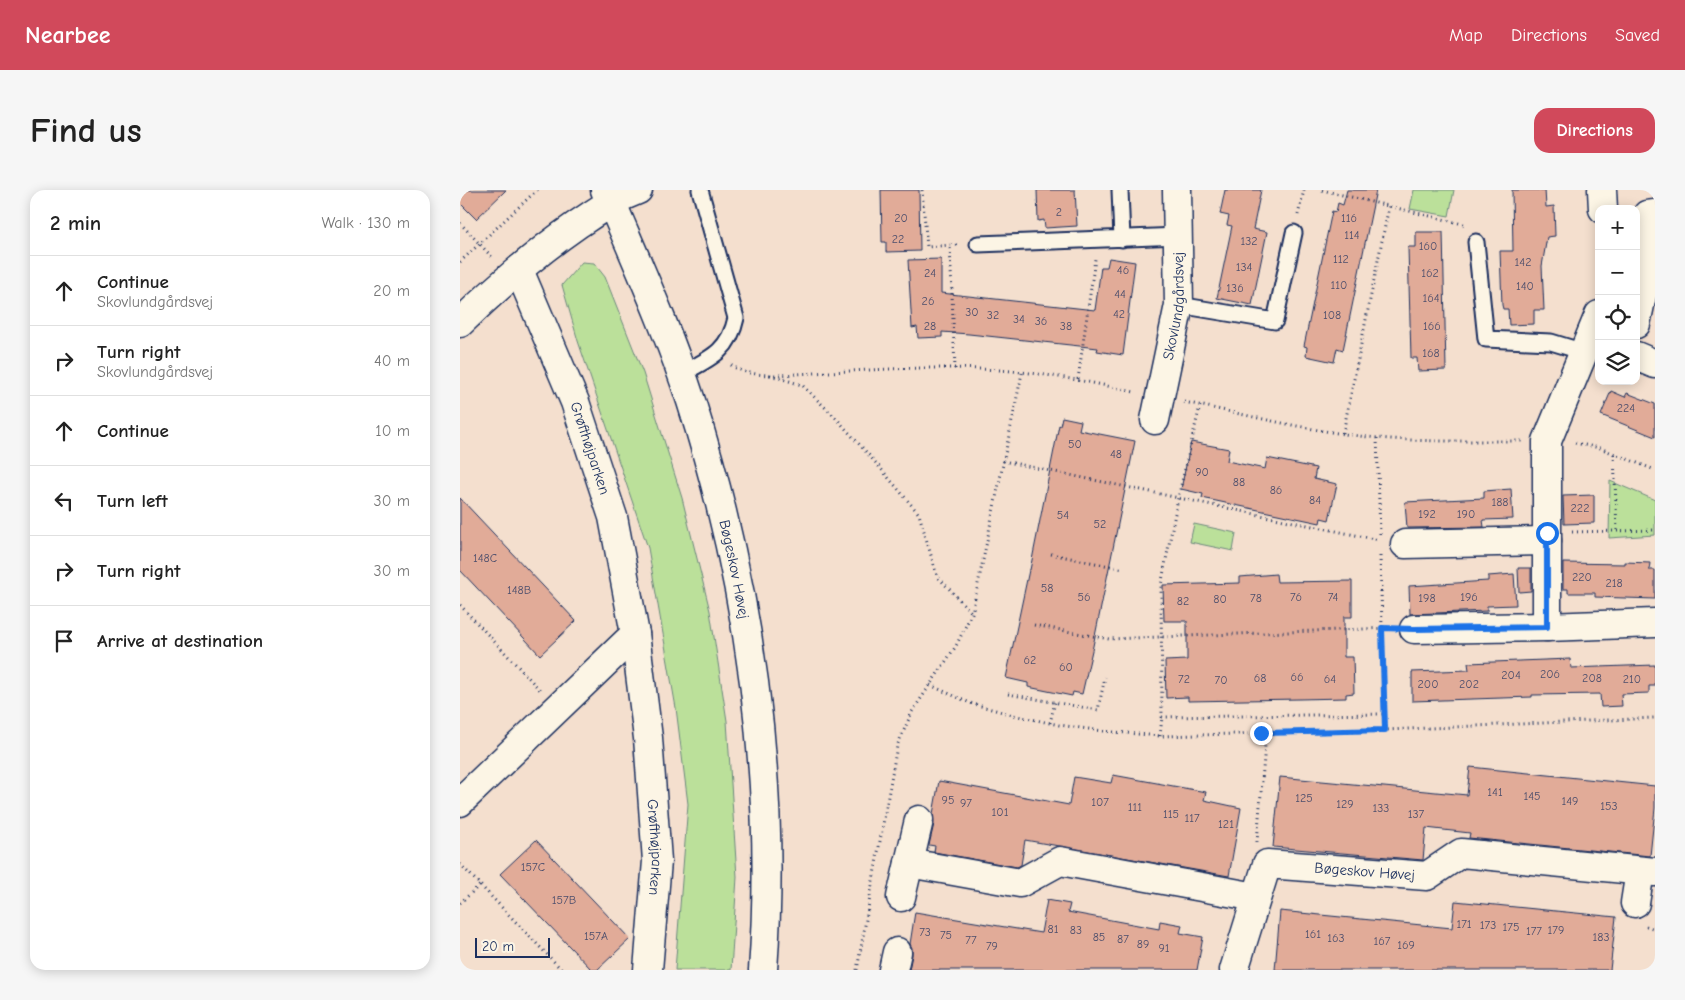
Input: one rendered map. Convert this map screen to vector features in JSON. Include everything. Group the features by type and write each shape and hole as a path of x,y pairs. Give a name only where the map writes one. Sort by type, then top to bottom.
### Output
{"street":[{"path":"460,323 515,273 608,195 638,190"},
{"name":"Skovlundgårdsvej","path":"1155,420 1179,305 1177,190"},
{"path":"1602,190 1603,205"},
{"name":"Bøgeskov Høvej","path":"608,195 681,374 711,472 736,570 746,620 763,769 766,845 766,938 763,970"},
{"path":"1640,281 1647,215 1655,214"},
{"name":"Grøfthøjparken","path":"515,273 575,402 613,517 635,634 648,738 657,861 648,970"},
{"path":"1547,627 1547,441 1595,325"},
{"path":"1640,358 1655,364"},
{"path":"1388,545 1547,537"},
{"path":"1414,629 1655,623"},
{"path":"460,802 635,634"},
{"path":"901,897 920,820"},
{"name":"Bøgeskov Høvej","path":"1267,864 1427,876 1461,853 1647,871 1635,904"},
{"path":"909,862 1020,883 1060,861 1256,897"},
{"path":"1234,970 1267,864"}],"lane":[{"path":"681,374 712,358 721,349 731,335 736,318 700,190"},
{"path":"1120,190 1122,239"},
{"path":"1179,305 1275,321 1294,233"},
{"path":"978,244 1179,236"},
{"path":"1476,242 1486,339 1551,342 1584,352"}],"path":[{"path":"460,262 537,190"},
{"path":"922,190 927,246 978,244"},
{"path":"1322,190 1474,227 1476,242"},
{"path":"1343,433 1389,206"},
{"path":"460,223 480,244 515,273"},
{"path":"1078,379 1097,239"},
{"path":"950,245 955,369"},
{"path":"858,970 897,746 912,712 956,646 972,613 1022,373"},
{"path":"767,374 802,385 838,419 882,470 919,514 937,576 972,613"},
{"path":"1160,736 1162,717 1161,586 1178,498 1200,406"},
{"path":"1377,438 1388,545 1382,628 1385,730"},
{"path":"1614,454 1616,531"},
{"path":"1003,461 1388,545"},
{"path":"1547,537 1616,531 1655,530"},
{"path":"1051,554 1124,569"},
{"path":"460,605 558,708"},
{"path":"1034,625 1109,639 1382,628 1414,629"},
{"path":"1008,694 1098,710 1105,677"},
{"path":"930,685 970,702 1013,715 1103,731 1160,736 1385,730 1655,718"},
{"path":"1050,723 1055,702"},
{"path":"1162,717 1385,714"},
{"path":"1266,733 1255,862 1267,864"},
{"path":"460,864 562,970"},
{"path":"460,903 480,884"}],"green space":[{"path":"1414,190 1454,190 1449,216 1410,209"},
{"path":"582,262 594,263 605,277 643,373 682,498 710,611 727,721 737,877 731,970 675,970 688,804 676,708 648,548 578,341 562,285"},
{"path":"1610,481 1655,500 1655,535 1609,538"},
{"path":"1194,524 1236,533 1233,551 1190,542"}],"building":[{"path":"460,190 506,190 476,219 460,203"},
{"path":"881,190 919,190 920,251 886,252 886,242 882,242"},
{"path":"1037,190 1075,190 1077,226 1045,228 1044,220 1038,221"},
{"path":"1225,190 1261,190 1253,229 1267,232 1252,305 1217,298 1232,226 1227,225 1229,216 1220,214"},
{"path":"1347,190 1376,190 1343,350 1337,348 1334,362 1306,356 1307,347 1304,346 1332,211 1336,212 1338,203 1343,205"},
{"path":"1512,190 1545,190 1546,207 1554,206 1555,236 1547,237 1542,266 1544,310 1534,310 1534,324 1509,325 1508,309 1503,309 1502,305 1500,251 1513,251"},
{"path":"1416,232 1443,232 1446,370 1418,371 1417,358 1411,358 1408,247 1416,247"},
{"path":"1109,258 1135,262 1123,355 1097,351 1098,348 969,334 942,332 942,337 918,338 917,327 912,328 908,260 941,259 941,293 1095,310 1101,267 1107,267"},
{"path":"1611,391 1625,397 1627,393 1655,404 1655,437 1601,415"},
{"path":"1062,417 1081,421 1079,430 1135,441 1082,694 1073,692 1072,696 1028,687 1028,683 1006,678"},
{"path":"1191,442 1229,449 1227,461 1265,469 1267,458 1316,468 1314,479 1337,484 1329,520 1321,518 1320,523 1202,498 1203,494 1181,489"},
{"path":"1511,489 1513,519 1483,520 1484,527 1407,528 1405,502 1484,498 1484,491"},
{"path":"1594,495 1594,523 1564,524 1563,496"},
{"path":"460,498 576,621 540,655 460,570"},
{"path":"1625,562 1650,563 1649,570 1655,570 1655,599 1595,597 1595,593 1568,593 1568,589 1563,589 1563,563 1625,564"},
{"path":"1518,568 1531,568 1531,591 1519,592"},
{"path":"1276,574 1277,582 1352,581 1352,617 1344,617 1344,657 1353,657 1354,693 1346,694 1346,698 1188,701 1188,697 1166,698 1165,661 1187,660 1187,621 1164,621 1163,585 1240,583 1240,577"},
{"path":"1514,574 1516,605 1487,606 1487,611 1410,614 1409,586 1488,581 1488,576"},
{"path":"1570,659 1571,668 1655,665 1655,686 1649,686 1649,693 1621,694 1622,706 1601,707 1600,694 1532,695 1532,697 1412,701 1412,672 1469,670 1468,663"},
{"path":"1470,767 1655,786 1655,808 1650,856 1469,838 1470,833 1426,828 1423,860 1273,847 1280,777 1467,795"},
{"path":"1113,775 1206,792 1204,800 1241,808 1229,876 1025,840 1021,865 1017,867 934,852 935,846 929,845 934,824 933,814 939,781 1069,805 1074,777 1111,783"},
{"path":"536,840 630,939 597,970 592,970 500,874"},
{"path":"1047,900 1070,904 1068,912 1159,929 1160,921 1182,925 1180,933 1203,937 1197,970 909,970 912,955 910,944 915,912 1041,933"},
{"path":"1455,901 1616,917 1610,970 1275,970 1280,911 1452,928"}],"route":[{"path":"1261,733 1385,730 1382,628 1547,627 1547,533"}]}
